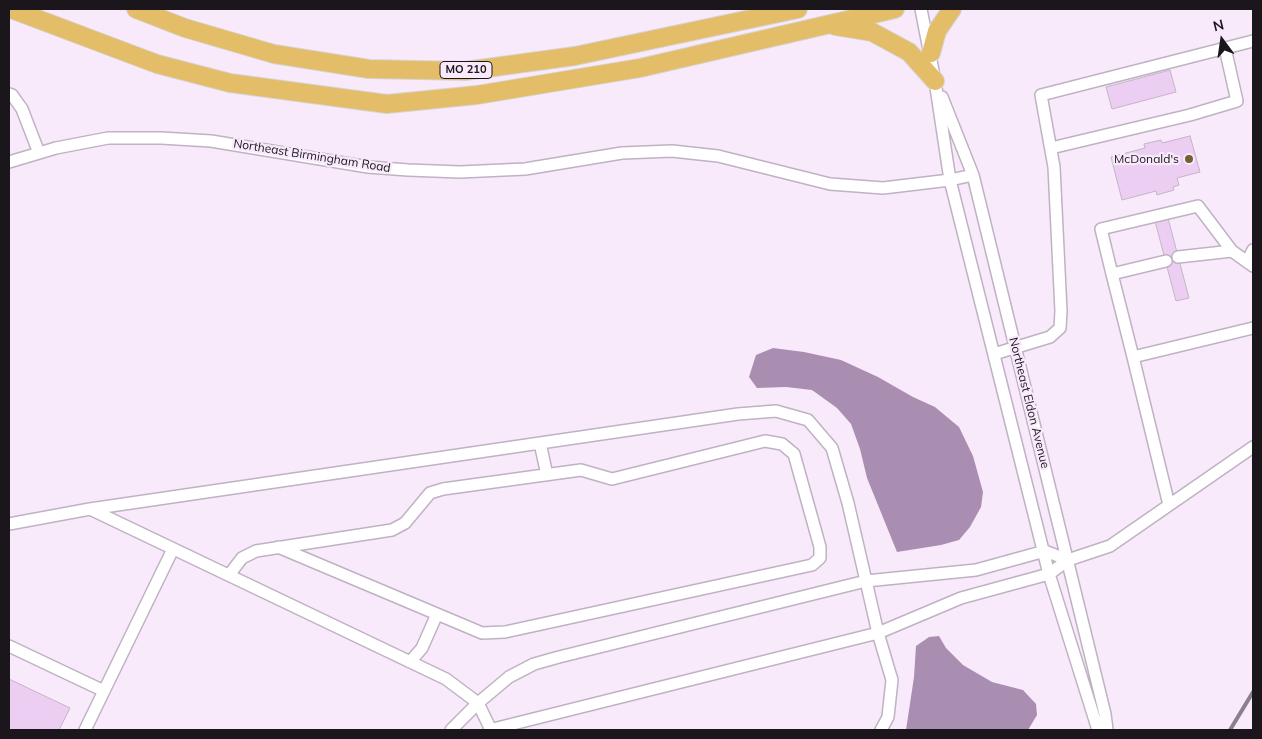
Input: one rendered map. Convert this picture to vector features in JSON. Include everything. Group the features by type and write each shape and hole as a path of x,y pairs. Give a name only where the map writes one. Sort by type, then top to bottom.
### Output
{"highway":[{"name":"MO 210","path":"11,9 158,64 230,83 388,104 477,95 640,68 895,9"},
{"name":"MO 210","path":"136,9 185,28 274,54 369,69 465,70 575,56 798,9"},
{"path":"931,53 937,31 952,9"},
{"path":"828,24 872,32 909,52 936,81"}],"street":[{"name":"Northeast Eldon Avenue","path":"922,9 936,81 950,180 1050,574 1098,730"},
{"path":"994,354 1050,337 1060,328 1061,311 1054,168 1041,95 1253,41"},
{"path":"1051,148 1190,115 1237,101 1225,48"},
{"name":"Northeast Eldon Avenue","path":"936,81 973,175 1068,560 1105,714 1107,730"},
{"path":"9,94 12,95 22,109 39,153"},
{"name":"Northeast Birmingham Road","path":"9,162 56,148 108,138 161,138 211,141 368,167 460,172 525,169 622,153 672,151 718,156 830,184 882,188 950,180 973,175"},
{"path":"1169,505 1101,229 1198,206 1232,251 1250,264 1253,250"},
{"path":"1178,258 1232,251"},
{"path":"1112,274 1166,261"},
{"path":"1133,358 1253,328"},
{"path":"9,524 90,509 738,414 776,411 808,420 832,448 848,503 878,633 892,680 888,717 881,730"},
{"path":"228,575 242,558 256,551 278,547 392,530 405,523 430,493 443,489 581,470 612,479 764,441 782,444 794,454 820,547 820,558 812,565 504,632 482,633 278,547"},
{"path":"540,443 547,474"},
{"path":"90,509 446,679 478,703 491,730 878,633 961,598 1050,574 1068,560 1110,546 1253,447"},
{"path":"84,730 173,549"},
{"path":"451,730 478,703 509,677 534,664 559,657 866,581 976,570 1044,551 1068,560"},
{"path":"410,662 422,648 438,614"},
{"path":"9,646 104,691"}],"shaded area":[{"path":"773,348 841,360 935,407 959,427 973,456 983,492 981,507 970,527 959,540 897,552 867,478 860,449 851,424 837,408 812,390 786,387 757,388 749,377 756,355"},
{"path":"939,636 946,648 963,665 992,682 1023,690 1036,704 1037,715 1028,730 906,730 914,677 916,646 929,637"}],"building":[{"path":"1170,70 1176,92 1112,109 1106,87"},
{"path":"1190,136 1200,172 1177,178 1179,185 1173,187 1174,190 1157,195 1156,191 1122,200 1111,157 1145,148 1144,144 1161,140 1162,143"},
{"path":"1168,218 1189,298 1176,301 1155,221"},
{"path":"9,679 70,708 59,730 9,730"}],"railway":[{"path":"1230,730 1253,692"}],"place":[{"name":"McDonald's","path":"1189,159"}]}
